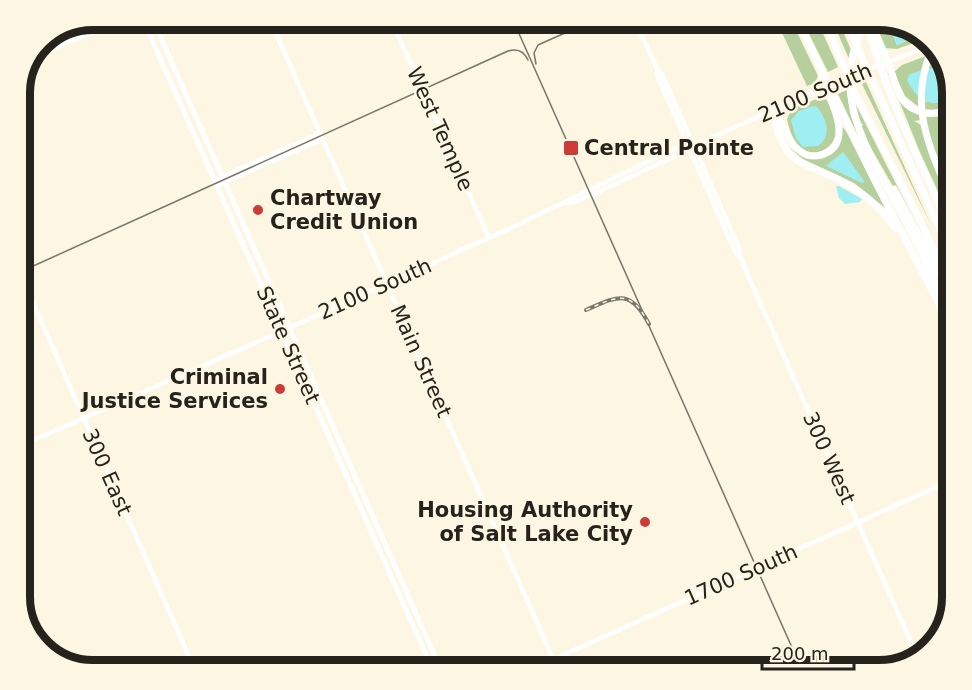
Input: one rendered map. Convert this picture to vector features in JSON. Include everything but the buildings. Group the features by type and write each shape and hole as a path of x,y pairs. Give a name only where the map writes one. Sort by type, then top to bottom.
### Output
{"highway":[{"path":"47,49 96,30"},
{"path":"803,30 831,95 942,310"},
{"path":"829,30 853,89 942,268"},
{"path":"850,30 942,233"},
{"path":"862,30 850,69 851,102 859,131 906,221 942,300"},
{"path":"869,30 873,45 891,70 901,98 918,111 934,114 942,112"},
{"path":"871,30 898,114 942,210"},
{"path":"929,55 920,92 920,106 926,138 942,177"},
{"path":"772,110 781,118 791,142 797,149 806,155 820,155 833,147 839,133 839,122 831,95"},
{"path":"772,110 784,146 795,159 844,182 882,209 920,268"},
{"path":"859,131 901,201 942,279"}],"main road":[{"name":"State Street","path":"148,30 429,660"},
{"name":"State Street","path":"157,30 437,660"},
{"path":"165,68 170,69 176,83 181,84"},
{"path":"174,87 179,89 184,98 187,98"},
{"path":"238,231 244,235 251,250 255,251"}],"street":[{"name":"Main Street","path":"274,30 554,660"},
{"name":"West Temple","path":"396,30 489,238"},
{"name":"300 West","path":"639,30 695,144 740,250 740,257"},
{"name":"2100 South","path":"30,442 387,284 688,146 840,80 923,48"},
{"name":"300 West","path":"658,71 657,75 688,146 735,252 740,257 914,649"},
{"path":"216,182 321,136"},
{"name":"300 East","path":"30,296 191,660"},
{"name":"1700 South","path":"554,660 942,485"}],"green space":[{"path":"781,30 796,30 818,76 815,83 807,86"},
{"path":"807,30 821,30 838,67 828,72"},
{"path":"836,30 842,30 851,50 849,59"},
{"path":"877,30 892,31 897,45 911,39 916,42 897,49 885,48"},
{"path":"926,56 919,98 920,108 905,96 894,72 902,65"},
{"path":"930,57 937,67 927,70"},
{"path":"888,73 890,73 897,92 921,115 921,120 914,121 923,126 942,176 942,200"},
{"path":"866,82 931,225 862,84"},
{"path":"847,90 850,113 857,134 838,94"},
{"path":"819,98 827,100 835,120 836,132 831,144 826,148 809,152 796,143 787,119 792,109"},
{"path":"853,99 929,249 863,134 861,127 863,124 859,123"},
{"path":"942,100 942,109 924,110 924,101"},
{"path":"941,116 942,169 932,145 925,117"},
{"path":"843,127 885,208 854,183 803,159 790,148 806,158 817,159 840,141"}],"water":[{"path":"891,31 911,39 897,45"},
{"path":"937,66 941,81 942,102 940,103 928,102 920,98 913,90 907,80 909,75"},
{"path":"813,106 817,107 825,122 825,137 818,146 803,147 796,138 791,120 799,111"},
{"path":"843,152 865,182 862,183 826,166"},
{"path":"836,186 862,199 860,202 845,204 839,198"}],"tram line":[{"path":"517,30 798,660"},
{"path":"536,64 534,53 538,45 572,30"},
{"path":"30,267 508,51 520,51 528,60"}],"railway":[{"path":"586,310 607,301 622,298 636,305 649,324"}],"place":[{"name":"Central Pointe","path":"571,148"},
{"name":"Chartway Credit Union","path":"258,210"},
{"name":"Criminal Justice Services","path":"280,389"},
{"name":"Housing Authority of Salt Lake City","path":"645,522"}]}
